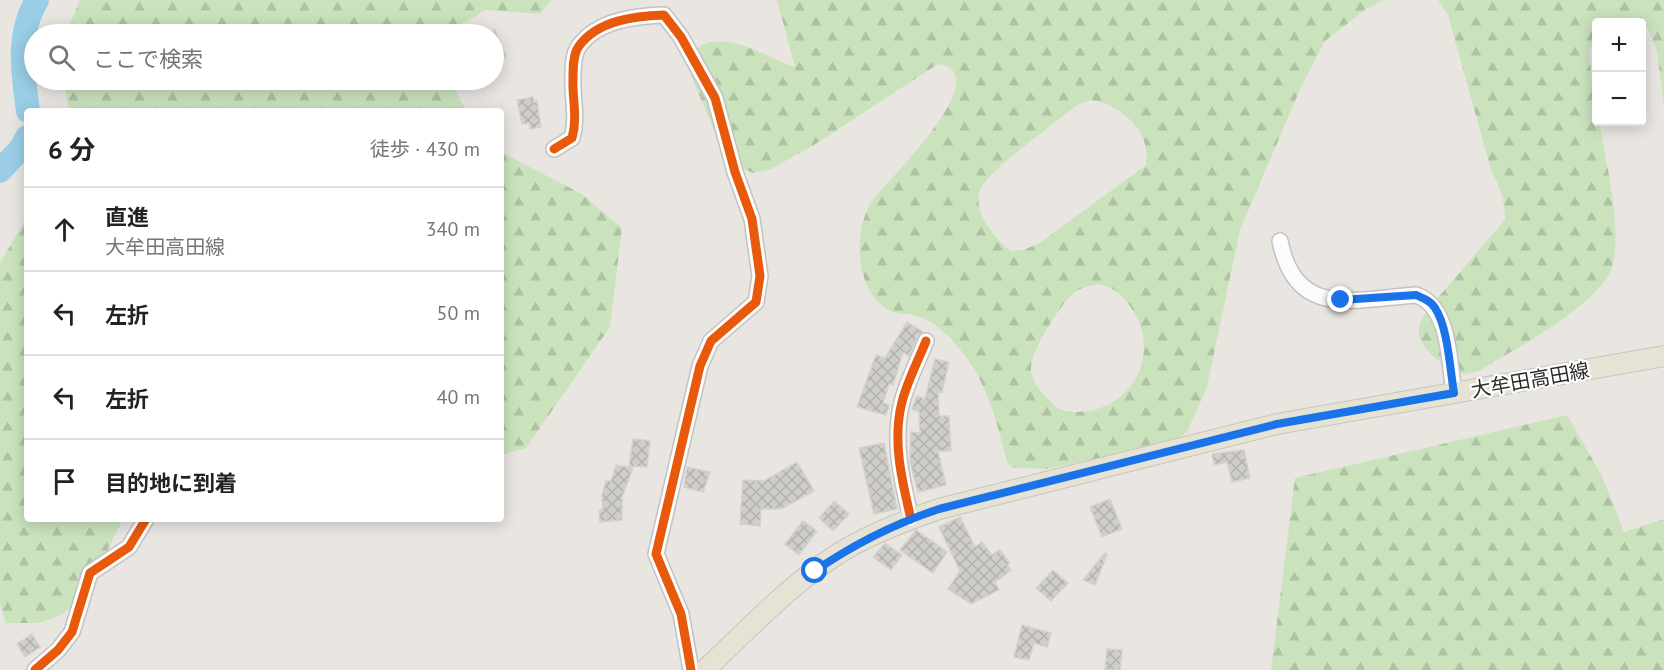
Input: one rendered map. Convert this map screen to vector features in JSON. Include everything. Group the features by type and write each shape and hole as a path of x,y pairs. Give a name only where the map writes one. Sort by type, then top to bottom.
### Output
{"main road":[{"name":"大牟田高田線","path":"705,670 815,571 852,546 911,519 1277,424 1664,356"}],"street":[{"path":"554,149 572,138 576,124 572,79 575,54 579,46 597,31 621,19 664,15 681,37 715,98 735,172 752,219 760,276 756,302 711,341 700,366 656,554 681,614 691,670"},
{"path":"1280,241 1284,262 1293,278 1303,290 1317,296 1341,300 1416,295 1426,299 1435,307 1440,319 1454,393"},
{"path":"911,519 902,479 897,428 902,401 926,341"},
{"path":"35,670 58,650 72,632 90,573 129,547 144,522"}],"green space":[{"path":"80,0 551,0 540,14 486,10 462,24 70,24"},
{"path":"777,0 1384,0 1366,9 1325,41 1301,87 1240,230 1207,387 1187,432 1177,439 1153,447 1046,469 1013,468 1007,461 998,427 981,381 963,353 947,335 928,321 918,316 893,312 881,305 868,287 861,265 860,242 867,211 872,201 915,152 948,107 956,87 953,72 938,64 814,145 771,169 753,173 727,162 691,75 690,55 701,46 713,42 727,42 755,50 795,67","holes":["1091,100 1113,108 1133,122 1145,143 1145,166 1038,244 1023,250 1011,251 991,231 982,215 979,206 981,188 986,180 1026,145 1079,104","1098,284 1116,292 1130,306 1140,323 1144,341 1143,359 1138,375 1115,401 1098,409 1079,412 1065,411 1055,406 1036,385 1031,370 1032,362 1046,330 1066,301 1078,290"]},
{"path":"1438,0 1664,0 1664,106 1657,51 1646,27 1646,18 1592,18 1592,45 1589,50 1592,126 1600,126 1615,223 1613,262 1608,276 1598,290 1584,303 1549,329 1479,371 1467,374 1448,367 1435,358 1424,346 1419,327 1429,308 1505,220 1505,213 1448,15"},
{"path":"66,90 456,90 465,108 69,108"},
{"path":"504,154 582,194 622,228 610,327 526,448 504,454"},
{"path":"24,222 24,522 122,522 84,598 59,616 38,623 6,623 0,603 0,263"},
{"path":"1567,415 1602,476 1624,532 1664,519 1664,670 1271,670 1295,478"}],"building":[{"path":"533,97 534,102 537,101 541,127 530,129 530,123 522,124 517,100"},
{"path":"907,322 923,332 917,337 909,356 903,352 893,385 889,384 883,403 889,405 886,415 857,407 876,355 885,358"},
{"path":"935,359 949,362 942,392 938,391 939,416 949,416 951,451 938,451 946,485 918,492 910,462 911,432 920,433 919,412 912,409 917,396 925,399"},
{"path":"633,439 650,441 647,467 629,466"},
{"path":"884,443 897,509 874,514 859,448"},
{"path":"1244,450 1250,478 1232,482 1227,462 1214,465 1212,454"},
{"path":"797,462 814,491 781,509 761,509 760,526 740,524 743,480 764,481"},
{"path":"616,465 633,468 622,497 622,520 600,522 599,510 603,509 602,495 606,481 611,481"},
{"path":"687,467 710,472 703,492 684,487"},
{"path":"1110,499 1122,529 1102,537 1090,507"},
{"path":"834,501 849,514 833,531 819,518"},
{"path":"960,517 975,547 982,542 992,555 1000,550 1010,563 1007,565 1011,570 995,582 999,590 971,604 948,589 960,571 939,527"},
{"path":"803,521 817,531 799,555 785,544"},
{"path":"916,530 947,552 933,573 900,550"},
{"path":"885,543 902,555 891,570 873,557"},
{"path":"1105,553 1107,554 1095,585 1083,580"},
{"path":"1053,570 1068,583 1051,601 1036,588"},
{"path":"1022,625 1051,633 1047,647 1034,643 1029,660 1014,657"},
{"path":"32,634 40,647 25,657 17,644"},
{"path":"1107,649 1122,650 1120,670 1105,670"}],"waterway":[{"path":"27,24 37,0"},
{"path":"24,40 24,77"},
{"path":"26,90 28,108"},
{"path":"0,171 24,142"}],"cycle path":[{"path":"554,149 572,138 574,130 573,66 579,46 596,30 607,25 629,18 664,15 681,37 715,98 735,172 752,219 760,276 756,302 711,341 700,366 656,554 681,614 691,670"},
{"path":"911,519 899,461 899,417 907,387 926,341"},
{"path":"35,670 58,650 72,632 90,573 129,547 144,522"}],"route":[{"path":"815,571 852,546 889,528 939,509 1277,424 1355,408 1454,393 1440,319 1435,307 1426,299 1416,295 1341,300"}]}
